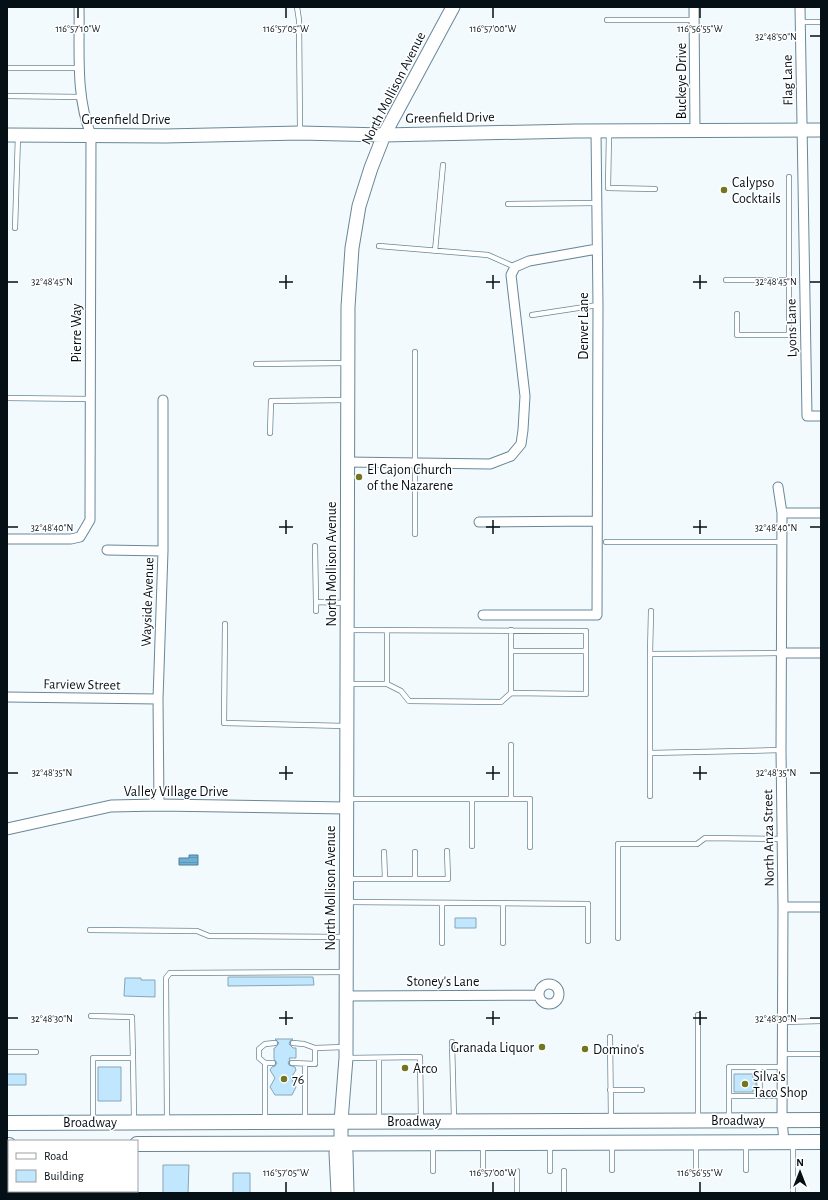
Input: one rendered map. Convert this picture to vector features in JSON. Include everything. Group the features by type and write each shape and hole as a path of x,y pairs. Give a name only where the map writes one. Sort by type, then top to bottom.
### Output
{"main road":[{"name":"North Mollison Avenue","path":"347,1193 346,1153 341,1143 340,1121 346,1053 347,400 348,307 352,248 360,206 371,168 384,134 453,7"},
{"name":"Greenfield Drive","path":"12,134 165,136 821,130"},
{"name":"Broadway","path":"7,1123 821,1120"},
{"name":"Broadway","path":"138,1144 821,1142"},
{"name":"North Mollison Avenue","path":"338,1193 336,1153 341,1143"}],"street":[{"name":"Pierre Way","path":"7,539 80,537 90,520 91,135 81,97 79,7"},
{"name":"Buckeye Drive","path":"694,7 695,131"},
{"name":"Flag Lane","path":"800,7 801,112 803,129"},
{"name":"Lyons Lane","path":"803,129 807,416 821,416"},
{"name":"Denver Lane","path":"483,615 597,615 596,521 598,305 596,131"},
{"path":"347,462 490,464 511,456 521,444 525,396 511,275 515,267 529,261 597,249"},
{"name":"Wayside Avenue","path":"159,805 158,699 163,551 163,400"},
{"name":"North Anza Street","path":"778,487 782,513 780,750 783,907 782,1120 789,1142"},
{"path":"782,513 821,513"},
{"path":"479,522 596,521"},
{"path":"107,550 163,551"},
{"path":"781,653 821,653"},
{"name":"Farview Street","path":"7,697 158,699"},
{"name":"Valley Village Drive","path":"7,828 111,806 346,804"},
{"path":"783,907 821,907"},
{"name":"Stoney's Lane","path":"346,996 539,995"}],"lane":[{"path":"297,7 299,20 300,134"},
{"path":"607,20 694,20"},
{"path":"800,22 821,22"},
{"path":"7,68 80,68"},
{"path":"7,96 81,97"},
{"path":"609,131 608,188 655,189"},
{"path":"12,134 15,228"},
{"path":"436,251 443,165"},
{"path":"737,314 737,335 789,335 789,177"},
{"path":"508,204 596,203"},
{"path":"379,246 488,256 515,267"},
{"path":"726,280 789,280"},
{"path":"532,314 598,305"},
{"path":"415,352 415,534"},
{"path":"256,364 348,363"},
{"path":"7,398 90,399"},
{"path":"270,434 271,401 347,400"},
{"path":"606,542 781,542"},
{"path":"315,546 316,611"},
{"path":"316,602 347,603"},
{"path":"650,796 651,611"},
{"path":"225,624 224,723 347,726"},
{"path":"347,630 586,631 586,694 511,693"},
{"path":"387,630 387,684"},
{"path":"347,684 387,684 400,691 409,701 502,702 511,693 511,630"},
{"path":"511,651 586,651"},
{"path":"650,654 781,653"},
{"path":"511,745 511,799"},
{"path":"650,753 780,750"},
{"path":"346,804 472,799 530,799 530,847"},
{"path":"472,799 472,846"},
{"path":"618,938 618,844 698,844 704,838 782,838"},
{"path":"346,879 448,879 447,851"},
{"path":"384,852 385,879"},
{"path":"415,852 415,879"},
{"path":"346,902 588,904 588,941"},
{"path":"442,903 442,943"},
{"path":"502,903 503,943"},
{"path":"90,930 198,931 209,936 346,937"},
{"path":"167,1122 166,978 170,973 346,972"},
{"path":"698,1015 698,1120"},
{"path":"91,1016 132,1018 134,1122"},
{"path":"783,1022 821,1021"},
{"path":"610,1037 611,1120"},
{"path":"452,1042 454,1121"},
{"path":"293,1043 379,1058 420,1057 421,1121"},
{"path":"273,1063 265,1063 259,1058 259,1049 265,1044 275,1044"},
{"path":"292,1063 315,1064 315,1048"},
{"path":"7,1052 36,1052"},
{"path":"783,1054 821,1054"},
{"path":"93,1122 93,1058 133,1058"},
{"path":"379,1058 379,1121"},
{"path":"265,1063 265,1121"},
{"path":"305,1064 305,1121"},
{"path":"729,1120 729,1067 783,1067"},
{"path":"759,1067 760,1096"},
{"path":"610,1090 642,1090"},
{"path":"729,1096 783,1096"},
{"path":"433,1142 433,1171"},
{"path":"483,1142 483,1171"},
{"path":"550,1142 550,1171"},
{"path":"612,1142 612,1170"},
{"path":"696,1142 696,1170"},
{"path":"746,1142 746,1170"},
{"path":"789,1142 793,1193"},
{"path":"517,1171 517,1193"},
{"path":"564,1171 564,1193"}],"water":[{"path":"189,855 198,855 198,865 179,865 179,858 189,858"}],"building":[{"path":"455,918 476,918 476,928 455,928"},
{"path":"228,977 313,977 314,985 228,986"},
{"path":"125,978 155,980 155,997 124,996"},
{"path":"275,1039 293,1039 289,1044 293,1048 296,1048 296,1058 289,1058 290,1060 288,1062 289,1065 295,1067 296,1070 291,1078 296,1087 292,1095 275,1095 270,1087 275,1078 270,1070 277,1063 274,1059 274,1048 279,1043"},
{"path":"98,1067 121,1067 121,1101 98,1101"},
{"path":"7,1074 26,1074 26,1085 7,1085"},
{"name":"Silva's Taco Shop","path":"734,1074 753,1074 753,1078 756,1078 756,1090 753,1090 753,1092 734,1092"},
{"path":"163,1165 189,1165 188,1193 163,1193"},
{"path":"233,1173 250,1173 250,1193 233,1193"}],"place":[{"name":"Calypso Cocktails","path":"724,190"},
{"name":"El Cajon Church of the Nazarene","path":"359,477"},
{"name":"Granada Liquor","path":"542,1047"},
{"name":"Domino's","path":"585,1049"},
{"name":"Arco","path":"405,1068"},
{"name":"76","path":"284,1079"},
{"name":"Silva's Taco Shop","path":"745,1084"}]}
